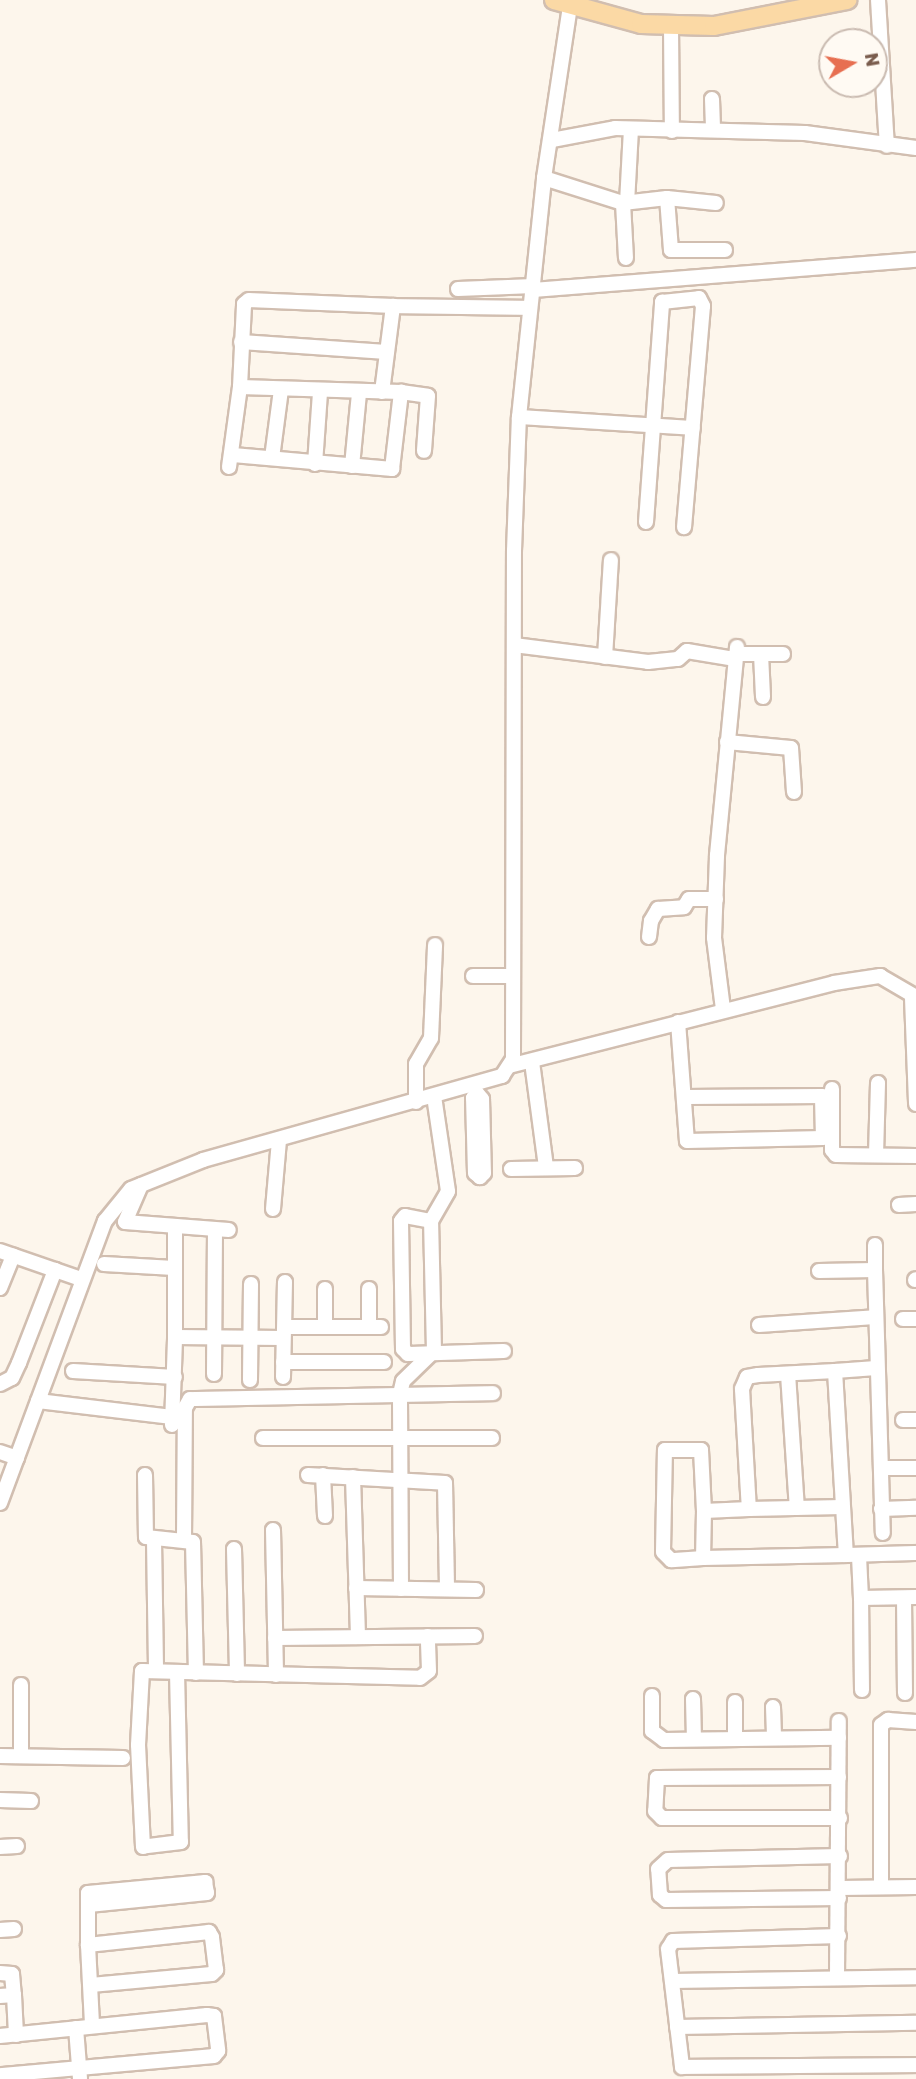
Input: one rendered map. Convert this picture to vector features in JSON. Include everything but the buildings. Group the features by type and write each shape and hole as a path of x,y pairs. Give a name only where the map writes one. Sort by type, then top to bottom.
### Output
{"main road":[{"path":"562,3 608,19 671,26 732,24 797,5 847,0"}],"street":[{"path":"878,0 887,146"},
{"path":"1,1500 81,1279 105,1222 131,1189 203,1160 434,1096 477,1088 502,1076 514,1053 514,645 519,417 544,178 552,140 562,3"},
{"path":"671,26 673,131"},
{"path":"712,99 713,130"},
{"path":"552,140 631,128 805,134 916,148"},
{"path":"626,258 625,203 631,128"},
{"path":"544,178 625,203 667,198 716,203"},
{"path":"667,198 670,250 725,250"},
{"path":"458,289 533,288 916,260"},
{"path":"646,522 662,302 699,298 704,303 684,527"},
{"path":"401,392 391,469 272,458 231,461 240,387 244,304 249,300 530,308"},
{"path":"382,392 393,306"},
{"path":"241,342 387,352"},
{"path":"240,387 320,392 401,392 428,396 425,451"},
{"path":"272,458 281,390"},
{"path":"315,464 320,392"},
{"path":"352,466 359,393"},
{"path":"519,417 693,428"},
{"path":"605,657 611,560"},
{"path":"514,645 667,662 687,651 783,654"},
{"path":"723,1009 714,938 727,742 736,653"},
{"path":"761,654 763,696"},
{"path":"727,742 791,748 794,792"},
{"path":"649,937 651,921 658,909 684,907 690,899 716,899"},
{"path":"416,1102 416,1064 431,1038 435,945"},
{"path":"472,976 513,976"},
{"path":"509,1066 723,1009 880,976 914,998 916,1104"},
{"path":"678,1022 687,1097 687,1141 823,1138 822,1096 687,1097"},
{"path":"532,1062 546,1167"},
{"path":"876,1155 878,1083"},
{"path":"477,1088 482,1099 484,1149 484,1173 480,1177 475,1174 473,1098 477,1088"},
{"path":"832,1088 832,1150 842,1157 916,1156"},
{"path":"401,1589 400,1394 403,1381 434,1351 431,1221 448,1191 434,1096"},
{"path":"273,1209 279,1140"},
{"path":"511,1169 575,1168"},
{"path":"141,1185 125,1222 222,1230 214,1374"},
{"path":"899,1205 916,1204"},
{"path":"431,1221 405,1216 401,1221 402,1341 408,1353 505,1351"},
{"path":"38,1401 172,1421 175,1377 175,1226"},
{"path":"876,1245 876,1368 883,1533"},
{"path":"0,1288 6,1254 81,1279"},
{"path":"104,1264 174,1268"},
{"path":"0,1384 12,1378 55,1270"},
{"path":"820,1271 875,1270"},
{"path":"285,1282 283,1369 384,1362"},
{"path":"250,1380 253,1338 251,1284"},
{"path":"325,1289 325,1325"},
{"path":"175,1337 253,1338 325,1325 375,1326 369,1289"},
{"path":"759,1325 875,1317"},
{"path":"749,1509 742,1389 747,1377 876,1368"},
{"path":"74,1371 175,1377"},
{"path":"835,1371 842,1507 861,1598 862,1690"},
{"path":"788,1374 797,1508"},
{"path":"184,1539 186,1402 279,1394 493,1393"},
{"path":"263,1438 492,1438"},
{"path":"704,1558 701,1450 665,1450 663,1552 671,1560 916,1553"},
{"path":"0,1452 17,1458"},
{"path":"881,1468 916,1468"},
{"path":"145,1475 146,1537 154,1540 184,1539 194,1542 196,1673"},
{"path":"307,1475 440,1481 447,1487 447,1590"},
{"path":"323,1475 325,1516"},
{"path":"354,1477 358,1637"},
{"path":"704,1511 842,1507"},
{"path":"881,1510 916,1508"},
{"path":"273,1531 276,1675"},
{"path":"154,1540 156,1670"},
{"path":"234,1549 237,1674"},
{"path":"356,1588 475,1590"},
{"path":"861,1598 910,1597 905,1693"},
{"path":"177,1672 181,1842 143,1847 138,1683 142,1671 426,1677 428,1636"},
{"path":"275,1638 475,1636"},
{"path":"21,1685 21,1756"},
{"path":"652,1696 652,1731 657,1738 839,1738"},
{"path":"693,1699 694,1739"},
{"path":"735,1702 735,1739"},
{"path":"773,1707 774,1738"},
{"path":"881,1887 881,1725 888,1720 916,1722"},
{"path":"837,1976 840,1893 839,1721"},
{"path":"0,1756 123,1758"},
{"path":"839,1777 657,1778 655,1811 662,1818 840,1818"},
{"path":"0,1800 31,1801"},
{"path":"0,1847 17,1846"},
{"path":"840,1856 667,1860 658,1869 660,1895 666,1900 840,1893 881,1887 916,1886"},
{"path":"89,1905 207,1893 205,1882 88,1893 92,2024"},
{"path":"88,1945 209,1932 216,1970 91,1985"},
{"path":"839,1936 681,1938 668,1949 682,2067 710,2073 868,2073 916,2065"},
{"path":"0,1973 12,1974 7,1995 16,2035"},
{"path":"672,1981 837,1976 916,1977"},
{"path":"0,2036 92,2024 214,2016 218,2051 214,2056 80,2073 0,2075"},
{"path":"677,2027 916,2024"},
{"path":"76,2028 80,2073"}]}
